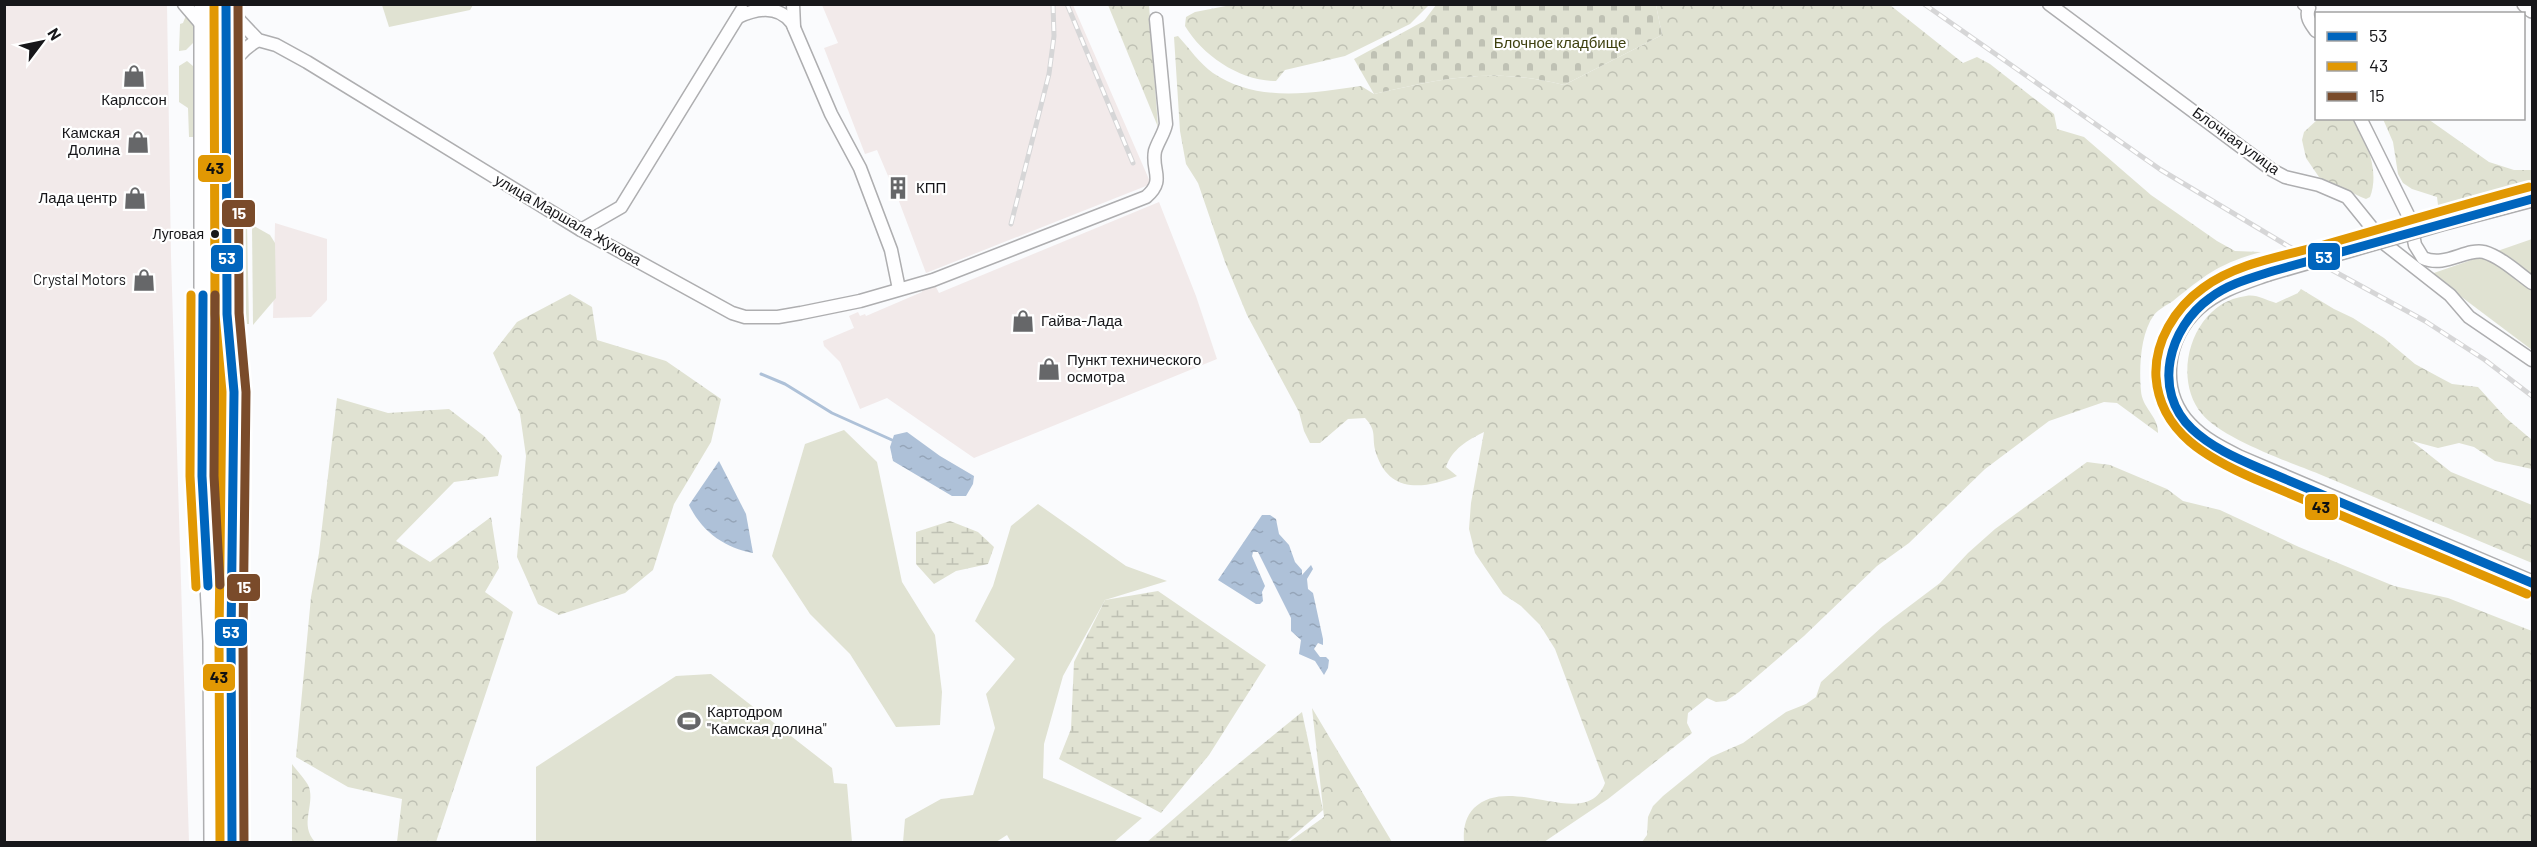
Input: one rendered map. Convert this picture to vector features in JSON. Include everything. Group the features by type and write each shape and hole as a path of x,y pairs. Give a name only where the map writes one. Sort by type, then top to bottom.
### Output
{"main road":[{"path":"202,4 202,476 211,641 212,843"},
{"path":"226,4 228,314 234,392 231,638 232,843"},
{"path":"2525,4 2532,10"},
{"path":"2532,198 2268,273 2219,292 2191,314 2177,333 2169,356 2169,381 2176,406 2190,426 2210,442 2239,458 2532,583"},
{"path":"201,390 210,426 214,432 219,433 224,431 234,392"}],"street":[{"path":"184,4 202,25"},
{"path":"225,108 230,74 236,58 258,40 239,20 232,4"},
{"path":"581,230 621,207 746,4"},
{"path":"793,4 794,28"},
{"name":"Блочная улица","path":"2049,4 2272,170 2285,177 2319,185 2347,197 2385,244 2450,295 2469,317 2532,360"},
{"path":"2304,4 2309,8 2307,12 2309,20 2315,29"},
{"path":"738,17 755,10 771,10 785,15 794,28 825,102 860,168 891,250 899,289"},
{"name":"улица Маршала Жукова","path":"258,40 276,45 307,62 581,230 732,313 745,316 778,317 860,301 944,276 1146,197 1154,191 1157,183 1155,152 1166,124 1156,19"},
{"path":"2361,120 2410,219 2415,245 2423,258 2437,261 2481,252 2496,258 2532,283"}],"shaded area":[{"path":"5,5 167,5 171,256 189,842 5,842"},
{"path":"822,5 1073,5 1151,184 926,273 897,196 894,197 891,192 894,190 877,150 865,154 824,48 838,43"},
{"path":"1159,202 1196,296 1217,359 974,458 887,398 860,409 840,362 824,346 823,341 854,328 849,316 858,312 860,316 865,314 866,316 922,292 921,288 934,283 939,293"},
{"path":"275,223 327,239 327,300 311,317 273,318"}],"green space":[{"path":"382,4 473,5 470,10 389,27"},
{"path":"1108,5 1149,5 1158,127"},
{"path":"1231,5 1429,5 1410,24 1345,56 1285,70 1276,81 1249,77 1224,65 1202,47 1185,26 1186,17 1195,12"},
{"name":"Блочное кладбище","path":"1436,5 1656,5 1662,35 1564,85 1514,77 1469,77 1423,83 1374,94 1354,59 1424,21"},
{"path":"1656,5 1890,5 1963,63 1977,57 1990,64 2054,114 2057,129 2084,137 2151,195 2217,241 2235,251 2261,252 2224,265 2214,271 2158,311 2149,323 2143,342 2141,391 2144,402 2156,422 2158,433 2117,403 2104,402 2049,421 1985,469 1909,543 1877,566 1804,636 1739,692 1726,701 1716,702 1707,698 1688,713 1687,723 1692,733 1608,799 1544,842 1464,842 1464,828 1468,815 1474,808 1489,799 1507,796 1582,803 1595,797 1605,783 1555,649 1540,625 1521,606 1503,594 1475,553 1469,529 1471,503 1484,432 1472,438 1452,455 1446,467 1457,476 1432,484 1420,485 1399,482 1390,476 1376,453 1373,431 1365,418 1348,419 1320,443 1310,443 1299,412 1247,315 1225,262 1198,183 1186,164 1180,131 1174,37 1178,36 1199,61 1213,73 1248,89 1266,92 1304,93 1361,86 1374,94 1446,79 1491,76 1514,77 1564,85 1662,35"},
{"path":"187,13 193,23 194,42 186,50 179,51 180,24 183,23"},
{"path":"187,61 193,66 195,137 189,137 188,108 179,102 179,66"},
{"path":"2317,120 2356,120 2373,167 2373,187 2370,197 2366,199 2319,177 2306,158 2302,140 2304,132"},
{"path":"2383,120 2429,120 2489,162 2514,170 2532,170 2532,182 2443,206 2438,205 2437,197 2412,189 2403,183 2398,174 2393,142"},
{"path":"238,220 247,223 249,324 245,324 244,335 239,338"},
{"path":"252,225 270,235 275,243 276,298 253,325"},
{"path":"2532,239 2532,350 2431,274"},
{"path":"2301,289 2384,338 2415,364 2452,384 2478,387 2506,418 2532,440 2532,469 2495,461 2474,447 2459,443 2438,448 2412,441 2451,472 2532,505 2532,563 2256,448 2224,432 2202,414 2193,398 2188,380 2188,362 2192,343 2200,326 2212,312 2228,301 2250,296 2276,303 2298,293"},
{"path":"570,294 592,307 597,340 666,361 721,399 711,442 674,504 653,570 625,593 559,615 538,604 517,557 526,456 520,414 493,353 517,322"},
{"path":"220,334 224,400 223,421 221,422 216,416"},
{"path":"337,398 388,413 449,409 484,436 502,456 498,476 454,482 396,541 430,562 491,517 499,568 485,592 513,612 436,842 397,842 402,799 348,787 296,757 311,597 319,553"},
{"path":"844,430 877,462 902,582 935,635 942,692 940,725 896,727 850,654 810,614 772,556 805,444"},
{"path":"212,443 220,446 229,444 222,638 212,488"},
{"path":"2087,462 2110,465 2167,489 2183,501 2220,510 2299,547 2394,586 2448,598 2532,631 2532,842 1642,842 1647,835 1648,817 1653,806 1663,796 1711,757 1743,743 1786,712 1816,697 1821,682 1883,626 1940,583 1995,529"},
{"path":"1038,504 1126,566 1167,581 1105,600 1063,676 1044,744 1043,778 1142,818 1114,842 1011,842 1007,835 996,842 903,842 905,819 941,799 973,795 995,728 986,694 1015,659 975,621 993,586 1011,526"},
{"path":"950,521 978,532 994,547 988,564 956,571 934,584 916,564 916,532"},
{"path":"1158,591 1266,665 1209,755 1161,813 1059,759 1071,729 1074,662 1105,600"},
{"name":"Картодром \"Камская долина\"","path":"711,674 832,768 834,783 847,784 852,842 536,842 536,767 676,676"},
{"path":"1312,708 1392,842 1289,842 1324,817"},
{"path":"1302,712 1323,810 1286,842 1147,842 1216,782"},
{"path":"292,764 309,787 308,828 315,842 292,842"}],"water":[{"path":"907,432 940,456 974,476 973,484 966,496 952,496 893,461 890,447 894,435"},
{"path":"719,461 746,514 753,553 733,547 715,537 694,515 689,505"},
{"path":"1262,515 1270,515 1276,519 1279,534 1289,545 1295,562 1302,570 1302,575 1311,565 1313,569 1307,579 1308,589 1313,593 1323,639 1323,645 1318,643 1314,649 1320,657 1326,657 1329,660 1324,675 1315,661 1299,654 1301,640 1291,631 1291,618 1258,552 1253,552 1252,556 1265,586 1262,592 1263,601 1260,604 1256,604 1218,580"}],"waterway":[{"path":"761,374 785,384 832,413 892,440"}],"railway":[{"path":"1011,224 1049,74 1054,36 1053,4"},
{"path":"1067,4 1133,163"},
{"path":"1924,4 2161,170 2288,246 2425,321 2485,360 2532,396"}],"transit line":[{"name":"43","path":"214,4 215,314 222,392 219,638 220,842"},
{"name":"53","path":"226,4 227,314 234,392 231,638 232,842"},
{"name":"15","path":"238,4 239,313 246,392 243,638 244,842"},
{"name":"43","path":"2527,594 2255,479 2205,453 2177,429 2167,414 2160,397 2156,364 2163,339 2175,316 2203,288 2231,272 2263,261 2529,187"},
{"name":"53","path":"2532,199 2273,271 2224,289 2196,310 2184,325 2175,342 2170,360 2169,378 2172,397 2179,414 2199,435 2224,452 2532,583"},
{"name":"43","path":"191,295 190,476 196,587"},
{"name":"53","path":"203,295 202,476 208,586"},
{"name":"15","path":"215,295 214,476 220,585"}],"place":[{"name":"Карлссон","path":"134,76"},
{"name":"Камская Долина","path":"138,142"},
{"name":"КПП","path":"898,188"},
{"name":"Лада центр","path":"135,198"},
{"name":"Луговая","path":"215,234"},
{"name":"Crystal Motors","path":"144,280"},
{"name":"Гайва-Лада","path":"1023,321"},
{"name":"Пункт технического осмотра","path":"1049,369"},
{"name":"Картодром \"Камская долина\"","path":"689,721"}]}
